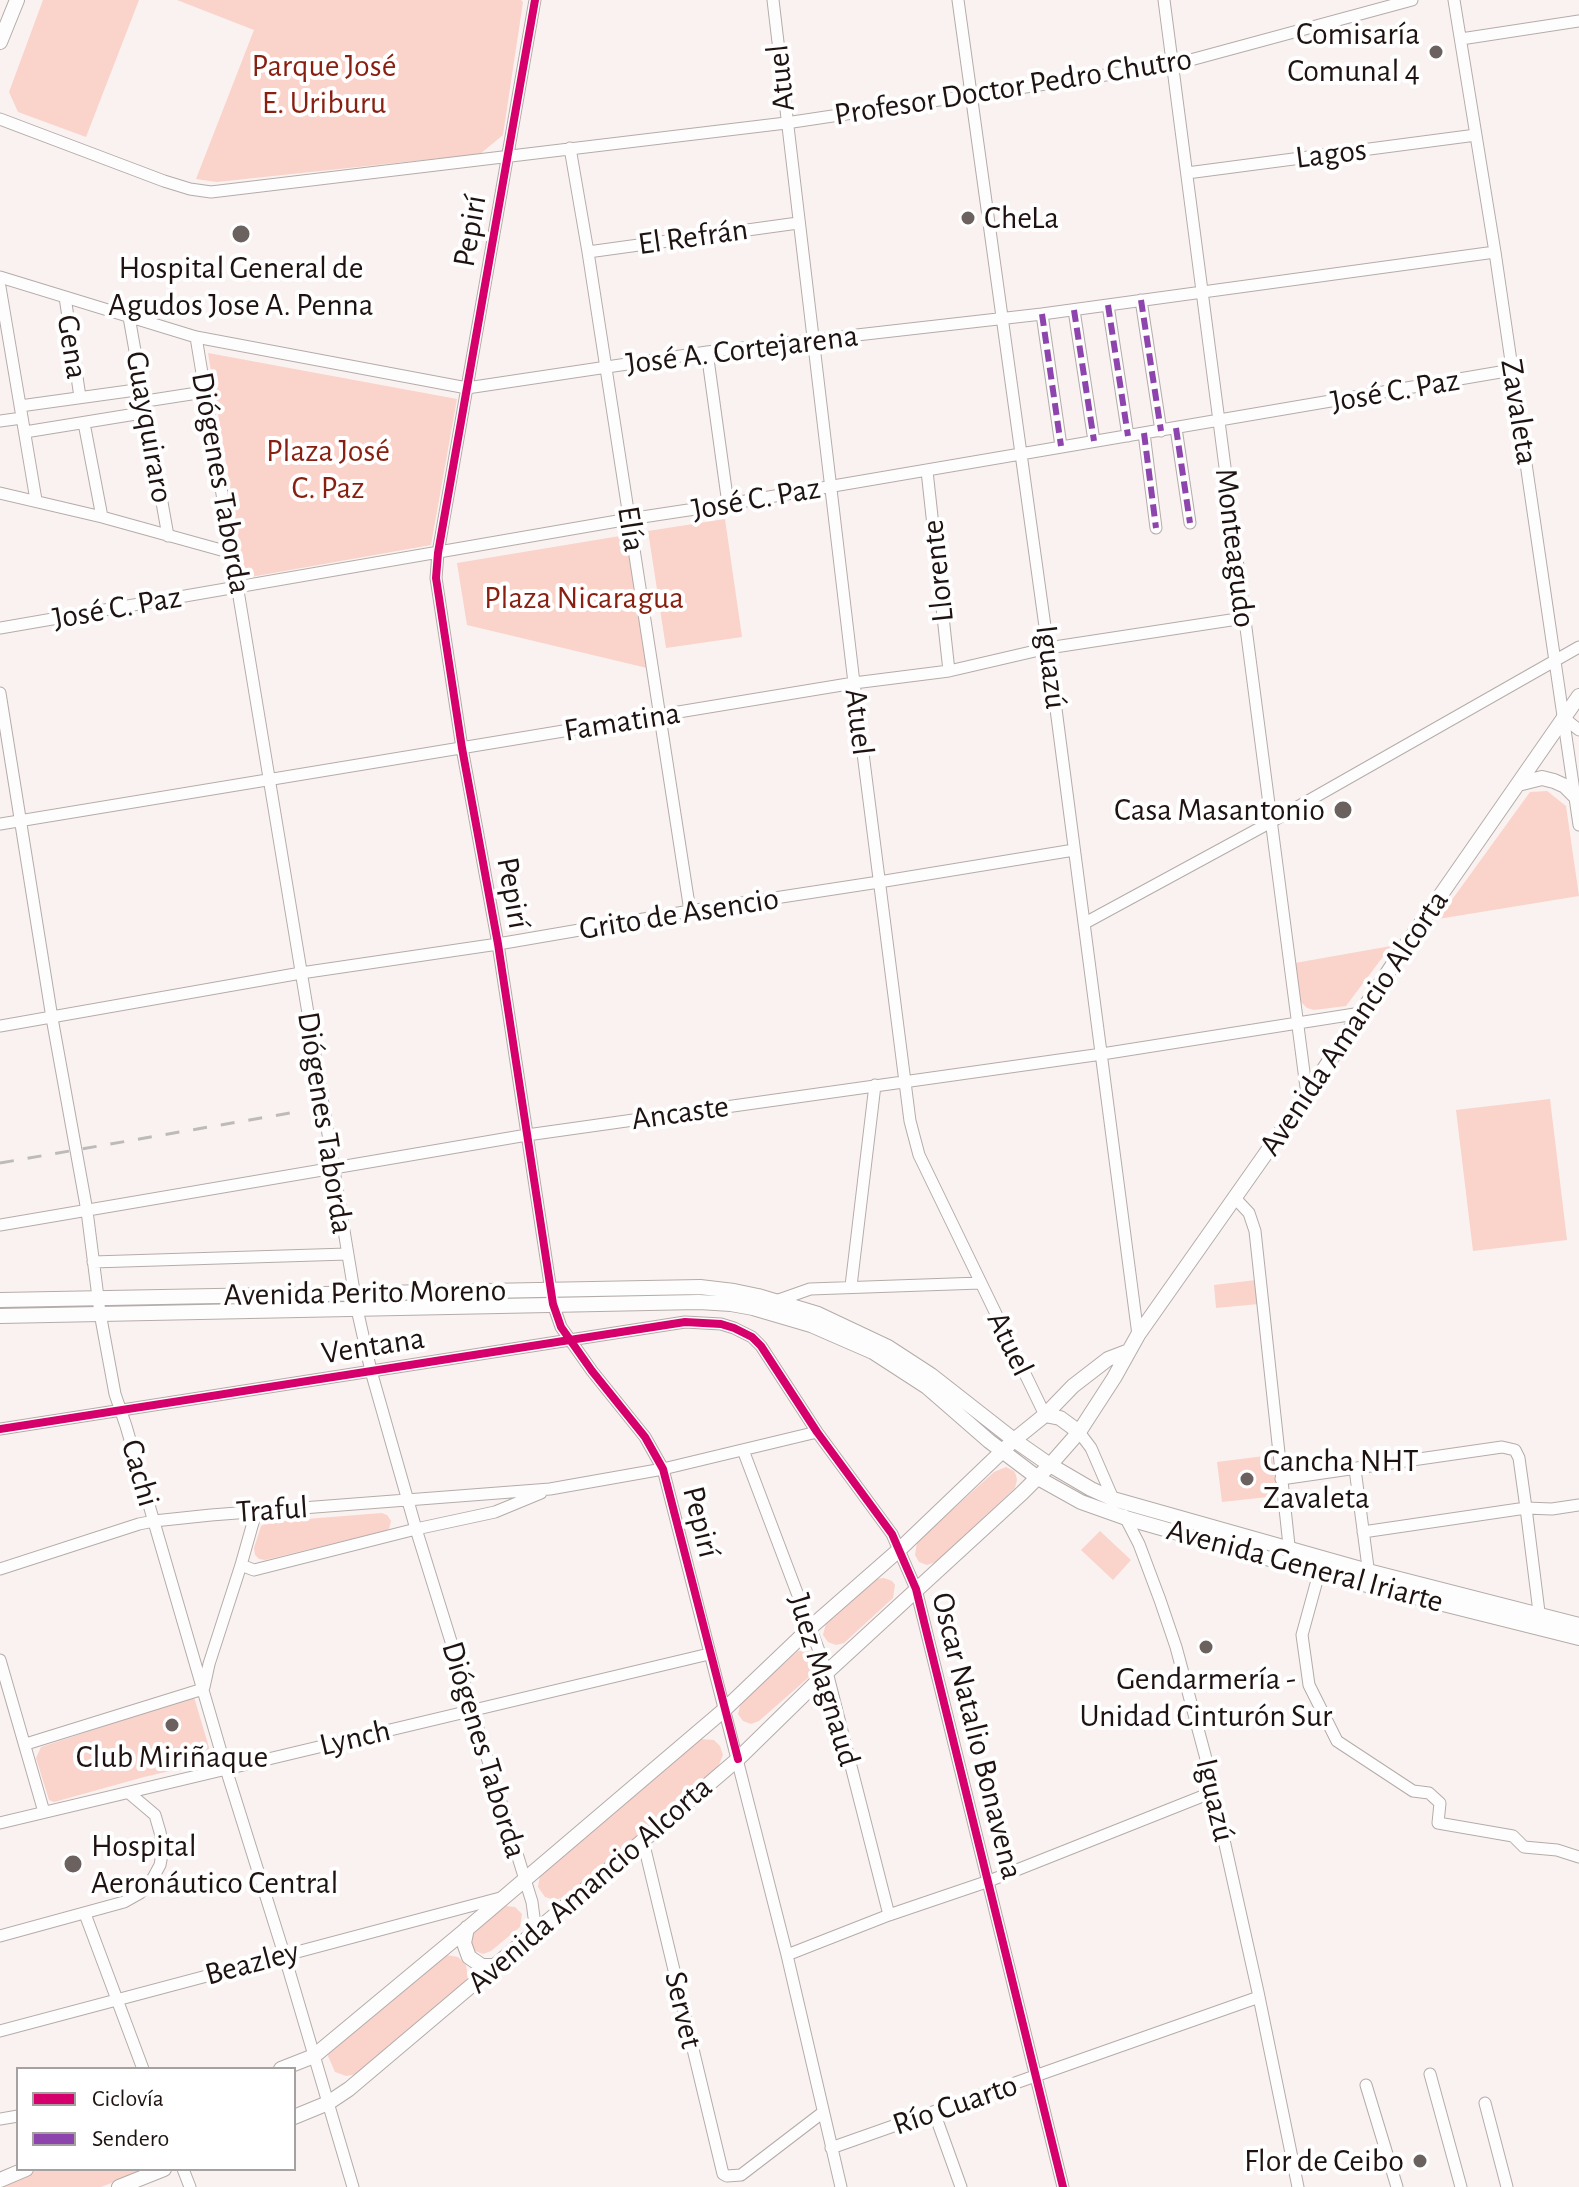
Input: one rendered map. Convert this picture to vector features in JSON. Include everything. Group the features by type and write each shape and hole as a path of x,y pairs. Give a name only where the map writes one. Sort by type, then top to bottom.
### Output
{"main road":[{"path":"0,42 17,0"},
{"name":"Avenida Amancio Alcorta","path":"296,2116 328,2103 349,2089 531,1938 738,1759 1050,1465 1079,1432 1138,1335 1307,1095 1579,696"},
{"path":"1518,784 1542,778 1577,790"},
{"name":"Avenida Perito Moreno","path":"0,1316 551,1296 776,1307"},
{"name":"Avenida Perito Moreno","path":"0,1300 98,1297 355,1301"},
{"name":"Avenida General Iriarte","path":"776,1307 818,1314 888,1347 931,1375 1014,1440 1091,1489 1290,1557 1319,1573 1369,1578"},
{"name":"Avenida General Iriarte","path":"776,1307 873,1352 900,1369 927,1387 1038,1478 1081,1502 1126,1518 1540,1621 1579,1625"},
{"name":"Avenida Amancio Alcorta","path":"286,2067 314,2056 468,1928 724,1710 1073,1386 1108,1359 1129,1351"},
{"path":"1045,1415 1060,1418 1079,1432"},
{"name":"Avenida General Iriarte","path":"1540,1621 1579,1638"},
{"path":"468,1928 464,1943 469,1957 482,1966 497,1966"},
{"path":"0,2180 21,2171"},
{"path":"119,2187 159,2171"}],"street":[{"name":"Pepirí","path":"535,0 436,578 462,748 498,944 551,1296 561,1327 645,1437 663,1469 787,1955 841,2187"},
{"name":"Atuel","path":"773,0 854,683 910,1121 919,1155 1045,1415"},
{"name":"Iguazú","path":"958,0 1048,648 1138,1335"},
{"name":"Monteagudo","path":"1164,0 1307,1095"},
{"name":"Profesor Doctor Pedro Chutro","path":"0,119 164,181 211,192 786,123 1172,65 1412,0"},
{"name":"Zavaleta","path":"1454,0 1577,790 1579,825"},
{"path":"1461,39 1579,21"},
{"name":"Lagos","path":"1187,173 1476,135"},
{"name":"Elía","path":"570,148 690,911"},
{"name":"El Refrán","path":"588,252 798,223"},
{"name":"José A. Cortejarena","path":"0,277 196,337 467,388 707,352 1074,310 1495,252"},
{"path":"0,287 36,500"},
{"name":"Gena","path":"65,297 80,397"},
{"path":"1141,300 1161,431"},
{"path":"1108,305 1128,436"},
{"path":"1074,310 1094,441"},
{"path":"1042,314 1061,446"},
{"name":"Guayquiraro","path":"129,317 168,536"},
{"name":"Diógenes Taborda","path":"196,337 355,1301 407,1499 534,1911 535,1925 531,1938"},
{"path":"707,352 728,504"},
{"name":"José C. Paz","path":"0,628 1512,370"},
{"path":"25,432 84,423 146,401 204,392"},
{"path":"0,421 21,412 80,397 146,401"},
{"name":"Gena","path":"84,423 102,517"},
{"path":"1176,428 1190,523"},
{"path":"1144,433 1156,528"},
{"name":"Llorente","path":"927,471 949,671"},
{"path":"0,493 232,553"},
{"name":"Famatina","path":"0,824 854,683 949,671 1048,648 1244,618"},
{"path":"1085,923 1271,822 1579,647"},
{"name":"Cachi","path":"0,693 115,1394 353,2187"},
{"path":"1564,718 1579,730"},
{"name":"Grito de Asencio","path":"0,1026 301,973 1074,850"},
{"name":"Ancaste","path":"0,1225 527,1135 1102,1054 1361,1013"},
{"path":"851,1286 875,1085"},
{"path":"1234,1197 1249,1213 1255,1231 1290,1557"},
{"path":"93,1262 347,1254"},
{"path":"776,1307 810,1289 980,1283"},
{"name":"Ventana","path":"0,1429 685,1322 721,1324 752,1337"},
{"name":"Oscar Natalio Bonavena","path":"752,1337 892,1534 916,1589 1063,2187"},
{"name":"Traful","path":"0,1569 154,1521 550,1489 663,1469 817,1432"},
{"name":"Iguazú","path":"1079,1432 1091,1448 1113,1499 1126,1518 1149,1570 1176,1647 1205,1755 1298,2187"},
{"path":"1281,1479 1508,1447 1515,1450 1526,1508 1540,1621"},
{"name":"Juez Magnaud","path":"743,1450 827,1672 889,1915"},
{"path":"1355,1469 1369,1578"},
{"name":"Traful","path":"241,1565 254,1570 495,1512 550,1489"},
{"path":"1363,1532 1526,1508 1552,1509 1579,1505"},
{"path":"26,1744 203,1689 256,1512"},
{"path":"1319,1573 1302,1635 1309,1685 1337,1741 1413,1791 1429,1793 1440,1803 1438,1823 1513,1836 1524,1847 1557,1850 1579,1857"},
{"name":"Lynch","path":"0,1823 709,1654"},
{"path":"0,1660 44,1812"},
{"path":"787,1955 889,1915 989,1881 1213,1792"},
{"path":"0,1936 85,1914 124,1902 140,1893 160,1865 163,1849 155,1815 129,1793"},
{"name":"Servet","path":"643,1841 723,2174 741,2175 822,2113"},
{"name":"Beazley","path":"0,2031 504,1896"},
{"path":"85,1914 142,2067"},
{"name":"Río Cuarto","path":"831,2148 1259,1997"},
{"path":"1430,2074 1461,2187"},
{"path":"1366,2085 1397,2187"},
{"path":"1485,2103 1507,2187"},
{"path":"934,2112 961,2187"}],"green space":[{"path":"43,0 139,0 86,137 18,112 9,92"},
{"name":"Parque José E. Uriburu","path":"177,0 521,0 503,135 480,154 217,182 196,179 254,30"},
{"name":"Plaza José C. Paz","path":"208,353 457,399 431,545 245,578"},
{"path":"725,519 742,637 666,648 648,531"},
{"name":"Plaza Nicaragua","path":"632,534 647,668 467,625 457,563"},
{"path":"1547,791 1566,806 1579,896 1438,919 1530,792"},
{"path":"1391,946 1346,1006 1314,1010 1301,1002 1295,963"},
{"path":"1550,1099 1567,1240 1473,1251 1456,1110"},
{"path":"1256,1280 1259,1304 1216,1308 1214,1285"},
{"name":"Cancha NHT Zavaleta","path":"1272,1455 1277,1496 1222,1502 1217,1462"},
{"path":"1006,1467 1016,1475 1015,1488 936,1562 927,1565 919,1562 915,1555 917,1542 994,1472"},
{"path":"382,1513 391,1521 389,1529 384,1531 265,1560 255,1555 261,1526 268,1522"},
{"path":"1100,1531 1131,1560 1113,1580 1081,1550"},
{"path":"884,1578 895,1585 893,1598 844,1643 836,1645 828,1642 823,1635 826,1623 875,1579"},
{"path":"807,1650 815,1654 818,1662 816,1671 759,1721 751,1724 743,1721 738,1714 741,1702 798,1651"},
{"path":"194,1697 213,1761 54,1802 49,1800 36,1758 41,1747"},
{"path":"701,1739 714,1740 720,1746 723,1755 718,1767 564,1897 555,1900 545,1897 538,1887 540,1875"},
{"path":"506,1906 515,1907 522,1914 520,1927 491,1951 483,1954 475,1951 470,1944 473,1932"},
{"path":"447,1955 458,1957 466,1965 468,1976 465,1982 357,2074 346,2076 335,2072 329,2051"},
{"path":"35,2171 143,2171 101,2187 0,2185"}],"railway":[{"path":"0,1163 296,1112"}],"marked path":[{"path":"1141,300 1161,431"},
{"path":"1108,305 1128,436"},
{"path":"1074,310 1094,441"},
{"path":"1042,314 1061,446"},
{"path":"1176,428 1190,523"},
{"path":"1144,433 1156,528"}],"cycle path":[{"path":"535,0 436,578 462,748 498,944 553,1304 561,1327 645,1437 663,1469 738,1759"},
{"path":"0,1429 685,1322 721,1324 752,1337 892,1534 916,1589 1063,2187"}],"place":[{"name":"Comisaría Comunal 4","path":"1436,52"},
{"name":"CheLa","path":"968,218"},
{"name":"Hospital General de Agudos Jose A. Penna","path":"241,234"},
{"name":"Casa Masantonio","path":"1343,810"},
{"name":"Cancha NHT Zavaleta","path":"1247,1479"},
{"name":"Gendarmería - Unidad Cinturón Sur","path":"1206,1647"},
{"name":"Club Miriñaque","path":"172,1725"},
{"name":"Hospital Aeronáutico Central","path":"73,1864"},
{"name":"Flor de Ceibo","path":"1420,2161"}]}
